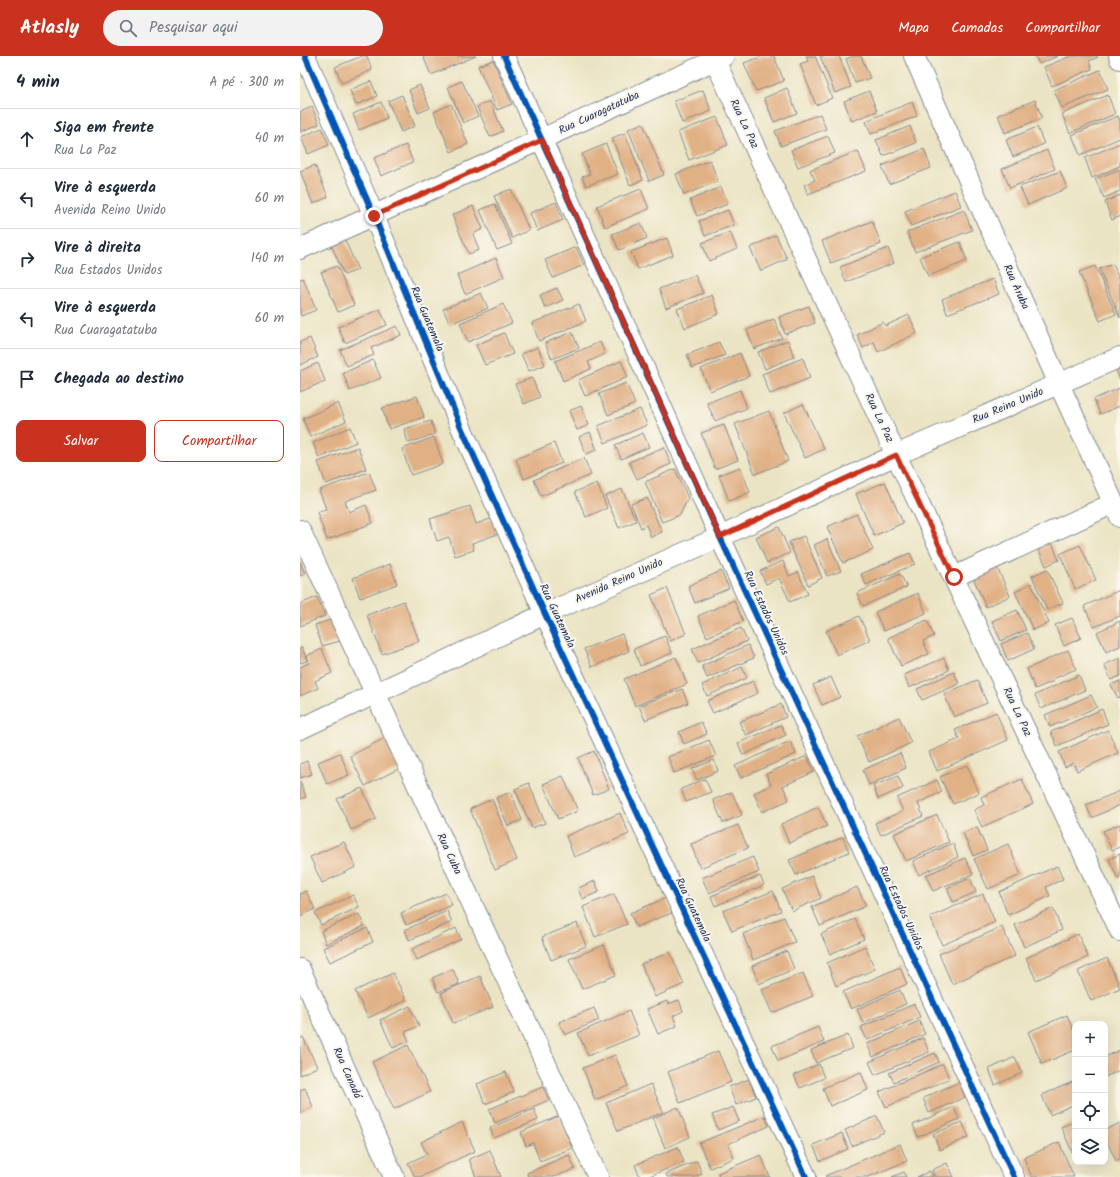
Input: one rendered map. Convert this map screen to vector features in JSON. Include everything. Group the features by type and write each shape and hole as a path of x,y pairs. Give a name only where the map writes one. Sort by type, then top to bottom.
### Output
{"street":[{"name":"Rua Guatemala","path":"305,56 374,216 461,427 545,614 806,1177"},
{"name":"Rua Estados Unidos","path":"504,56 720,537 1014,1177"},
{"name":"Rua Aruba","path":"914,56 1059,384 1117,510"},
{"name":"Rua Cuaragatatuba","path":"300,250 542,140 718,57"},
{"name":"Rua La Paz","path":"718,57 896,455 1120,931"},
{"name":"Rua Reino Unido","path":"896,455 1120,357"},
{"name":"Avenida Reino Unido","path":"300,729 545,614 720,537 896,455"},
{"path":"954,577 1117,510"},
{"name":"Rua Cuba","path":"300,530 598,1177"},
{"name":"Rua Canadá","path":"300,969 394,1177"}],"building":[{"path":"362,56 367,56 372,70 342,83 335,67"},
{"path":"423,56 476,56 431,75"},
{"path":"763,56 774,56 784,81 756,91 744,63"},
{"path":"806,56 815,56 832,98 816,105 800,64 808,61"},
{"path":"820,56 839,56 851,87 835,93"},
{"path":"853,56 861,56 870,78 855,83 846,59"},
{"path":"1035,56 1058,56 1039,64"},
{"path":"1071,56 1098,57 1089,61 1092,69 1052,86 1044,67"},
{"path":"493,60 512,104 497,110 478,66"},
{"path":"1100,70 1108,89 1062,108 1054,90"},
{"path":"371,81 377,96 356,105 350,90"},
{"path":"462,81 478,116 463,123 448,87"},
{"path":"420,85 430,108 418,113 409,90"},
{"path":"787,88 797,113 774,122 764,98"},
{"path":"703,90 711,111 682,123 674,101"},
{"path":"869,91 877,111 852,121 844,101"},
{"path":"402,95 415,126 401,132 388,101"},
{"path":"1108,95 1115,114 1070,133 1062,114"},
{"path":"1035,100 1042,118 1005,133 998,115"},
{"path":"490,101 503,131 490,137 477,107"},
{"path":"381,102 387,118 359,130 353,114"},
{"path":"912,102 917,116 871,134 866,121"},
{"path":"451,104 468,144 451,152 434,112"},
{"path":"312,107 319,124 300,132 300,112"},
{"path":"820,114 826,129 781,146 775,131"},
{"path":"1118,116 1120,121 1120,138 1080,155 1072,135"},
{"path":"717,117 728,145 689,160 678,132"},
{"path":"643,123 664,175 649,181 628,129"},
{"path":"910,126 916,143 883,156 876,140"},
{"path":"1037,127 1044,144 1013,157 1006,140"},
{"path":"322,128 329,145 308,154 301,137"},
{"path":"625,133 643,180 630,185 612,138"},
{"path":"828,136 835,153 798,167 791,150"},
{"path":"1120,143 1120,166 1092,178 1085,158"},
{"path":"606,144 618,174 586,186 582,177 590,174 582,154"},
{"path":"406,145 413,162 381,176 374,158"},
{"path":"924,149 931,168 889,184 882,166"},
{"path":"1047,150 1055,169 1010,188 1002,169"},
{"path":"858,151 866,171 808,194 804,185 815,180 810,170"},
{"path":"710,160 718,181 684,195 676,174"},
{"path":"315,165 328,197 313,204 300,171"},
{"path":"1120,169 1120,191 1104,198 1095,179"},
{"path":"1060,171 1067,188 1028,205 1020,187"},
{"path":"721,187 728,204 697,216 690,200"},
{"path":"511,189 529,230 512,238 494,196"},
{"path":"641,189 649,209 605,227 597,206"},
{"path":"955,191 961,206 911,226 905,211"},
{"path":"1120,195 1120,216 1112,220 1105,202"},
{"path":"556,202 563,220 537,231 530,213"},
{"path":"495,204 512,244 497,250 480,210"},
{"path":"473,206 483,229 473,234 479,250 469,254 452,215"},
{"path":"728,210 734,225 705,236 699,221"},
{"path":"964,210 972,230 915,252 907,232"},
{"path":"872,221 881,244 831,263 822,241"},
{"path":"641,223 647,238 619,250 612,234"},
{"path":"730,232 737,249 709,261 702,243"},
{"path":"776,235 787,259 761,271 750,248"},
{"path":"344,238 358,270 344,275 331,244"},
{"path":"667,238 673,255 638,269 631,252"},
{"path":"960,242 967,261 928,276 920,257"},
{"path":"576,247 584,265 553,278 545,260"},
{"path":"888,248 894,263 846,282 840,267"},
{"path":"496,258 504,277 465,294 457,275"},
{"path":"1113,264 1120,280 1120,318 1099,269"},
{"path":"337,266 354,305 338,312 321,272"},
{"path":"1095,266 1116,314 1100,321 1079,272"},
{"path":"695,275 703,293 666,308 659,289"},
{"path":"303,278 316,310 301,316 300,279"},
{"path":"993,279 999,294 947,314 942,299"},
{"path":"557,288 563,300 545,308 540,295"},
{"path":"481,293 488,308 450,324 443,309"},
{"path":"712,295 719,314 685,328 677,309"},
{"path":"503,304 512,323 468,342 460,323"},
{"path":"579,304 586,321 539,341 532,323"},
{"path":"809,306 815,323 785,334 779,317"},
{"path":"380,309 387,325 345,343 338,327"},
{"path":"909,315 917,333 878,352 874,342 863,348 857,335 883,322 885,326"},
{"path":"774,319 782,338 754,349 747,330"},
{"path":"397,326 401,335 371,348 374,355 347,366 340,350"},
{"path":"572,332 579,348 552,359 545,343"},
{"path":"504,333 513,354 485,365 476,345"},
{"path":"310,338 318,357 300,365 300,342"},
{"path":"788,340 794,357 765,369 758,352"},
{"path":"600,342 605,354 588,362 591,369 563,381 555,361"},
{"path":"719,342 725,355 692,368 687,355"},
{"path":"538,347 545,365 529,371 521,354"},
{"path":"740,353 749,376 710,391 701,369"},
{"path":"803,358 810,378 770,394 762,374"},
{"path":"373,360 381,378 350,391 343,373"},
{"path":"621,361 628,377 585,396 578,380"},
{"path":"318,363 325,381 300,392 300,371"},
{"path":"1120,368 1120,380 1116,370"},
{"path":"532,378 540,397 524,404 515,384"},
{"path":"626,383 635,404 608,415 599,394"},
{"path":"1120,388 1120,406 1100,414 1094,399"},
{"path":"740,390 747,408 715,421 707,403"},
{"path":"417,396 424,417 389,429 382,408"},
{"path":"338,403 346,421 310,437 303,419"},
{"path":"803,404 824,449 805,458 784,413"},
{"path":"581,406 589,425 577,430 569,411"},
{"path":"640,409 647,425 605,443 598,426"},
{"path":"769,411 788,461 755,474 735,424"},
{"path":"431,421 435,434 408,443 404,429"},
{"path":"724,425 738,460 715,469 701,433"},
{"path":"350,427 356,442 319,458 313,443"},
{"path":"590,432 597,450 586,454 579,437"},
{"path":"643,433 649,447 621,459 615,445"},
{"path":"434,437 443,464 411,475 402,449"},
{"path":"554,443 562,463 524,479 516,459"},
{"path":"358,447 366,469 326,484 318,462"},
{"path":"664,447 671,464 637,479 629,462"},
{"path":"584,458 591,475 541,496 534,480"},
{"path":"740,467 750,492 729,501 719,475"},
{"path":"675,469 688,498 680,515 662,522 645,482"},
{"path":"369,472 376,490 345,501 349,512 366,505 373,523 327,540 317,512 326,509 319,490"},
{"path":"885,482 903,523 874,536 856,494"},
{"path":"597,483 607,508 586,517 575,492"},
{"path":"622,489 636,521 619,528 605,496"},
{"path":"647,498 662,532 651,537 646,525 641,528 631,504"},
{"path":"470,506 476,524 493,518 498,534 472,543 474,550 455,556 449,537 437,541 430,519"},
{"path":"857,514 873,550 843,563 827,527"},
{"path":"779,527 790,553 767,563 756,537"},
{"path":"804,536 822,578 808,585 789,542"},
{"path":"1050,538 1059,560 1046,566 1036,544"},
{"path":"827,539 841,571 827,576 814,545"},
{"path":"1080,545 1096,580 1075,589 1060,554"},
{"path":"910,553 915,564 866,585 861,574"},
{"path":"300,561 305,574 300,576"},
{"path":"783,561 789,576 798,572 808,594 790,602 779,578 766,584 760,571"},
{"path":"390,564 397,584 360,598 353,578"},
{"path":"996,565 1010,596 986,607 972,575"},
{"path":"1047,569 1063,603 1047,610 1032,576"},
{"path":"721,571 729,588 695,603 688,586"},
{"path":"900,574 907,587 863,606 857,593"},
{"path":"1031,583 1049,623 1033,630 1015,592"},
{"path":"667,588 686,634 670,641 651,595"},
{"path":"1120,590 1120,616 1094,627 1084,606"},
{"path":"918,593 926,613 884,631 875,612"},
{"path":"317,597 325,616 300,626 300,604"},
{"path":"734,600 743,621 707,637 698,616"},
{"path":"404,601 419,641 382,654 367,615"},
{"path":"1017,610 1026,630 1001,641 992,621"},
{"path":"859,616 870,640 837,655 826,631"},
{"path":"1072,618 1081,638 1064,646 1055,625"},
{"path":"333,619 340,641 322,646 315,625"},
{"path":"927,620 934,636 923,641 929,654 901,666 888,638"},
{"path":"1120,621 1120,646 1106,652 1097,632"},
{"path":"741,628 747,641 698,663 692,649"},
{"path":"1027,633 1034,649 1008,661 1001,644"},
{"path":"622,634 629,651 592,667 584,649"},
{"path":"665,636 672,653 640,666 634,649"},
{"path":"748,645 754,658 707,678 702,666"},
{"path":"302,647 307,661 300,663 300,648"},
{"path":"322,649 332,673 315,681 318,688 300,696 300,667 309,663 306,656"},
{"path":"1068,650 1076,669 1035,689 1027,669"},
{"path":"676,657 687,684 635,706 624,679"},
{"path":"944,658 949,670 909,688 904,675"},
{"path":"1120,658 1120,676 1111,680 1104,665"},
{"path":"742,667 747,678 707,696 702,685"},
{"path":"954,672 959,684 922,700 917,689"},
{"path":"1079,675 1085,690 1041,709 1035,695"},
{"path":"831,677 840,697 822,705 813,685"},
{"path":"977,680 987,703 954,717 944,694"},
{"path":"753,681 758,693 713,713 707,701"},
{"path":"1120,681 1120,697 1118,698 1111,685"},
{"path":"682,689 688,703 645,720 639,706"},
{"path":"1091,695 1097,707 1050,727 1045,715"},
{"path":"781,704 786,717 746,735 739,722"},
{"path":"1102,709 1108,724 1057,746 1051,732"},
{"path":"996,712 1008,740 937,771 929,752 959,739 955,730"},
{"path":"899,717 911,743 869,762 857,736"},
{"path":"701,722 707,734 684,744 679,732"},
{"path":"781,725 786,735 743,755 738,743"},
{"path":"1108,730 1118,753 1077,771 1073,763 1065,767 1059,752"},
{"path":"385,738 400,768 365,786 350,756"},
{"path":"709,740 716,756 674,773 668,757"},
{"path":"790,741 796,754 741,778 735,766"},
{"path":"594,751 609,789 593,795 578,758"},
{"path":"340,753 349,775 327,784 318,762"},
{"path":"900,753 906,768 869,785 863,770"},
{"path":"807,756 814,772 783,786 789,800 762,812 754,793 771,785 766,774"},
{"path":"714,760 718,771 697,780 692,769"},
{"path":"307,761 312,774 300,778 300,764"},
{"path":"967,765 979,793 953,804 940,777"},
{"path":"563,776 578,811 558,819 543,784"},
{"path":"898,776 903,788 878,799 873,786"},
{"path":"705,779 711,792 686,802 681,789"},
{"path":"1022,779 1033,804 982,827 974,810 984,805 981,797"},
{"path":"937,780 942,792 918,803 923,816 881,835 875,823 903,811 897,798"},
{"path":"300,781 306,797 300,799"},
{"path":"529,783 545,823 532,828 515,789"},
{"path":"362,788 376,819 351,830 337,799"},
{"path":"1120,791 1120,805 1092,818 1086,805"},
{"path":"511,792 522,820 508,826 496,798"},
{"path":"732,792 742,815 723,823 713,800"},
{"path":"492,799 517,860 495,870 470,809"},
{"path":"818,807 827,826 789,843 781,824"},
{"path":"620,813 629,834 574,857 566,836"},
{"path":"937,815 949,842 906,861 894,834"},
{"path":"1120,824 1120,847 1112,850 1103,831"},
{"path":"738,825 748,848 700,868 691,844"},
{"path":"977,827 987,850 973,856 963,833"},
{"path":"843,837 849,852 796,875 789,860"},
{"path":"344,842 356,867 322,883 310,857"},
{"path":"953,843 958,857 919,875 913,861"},
{"path":"1008,844 1021,875 988,889 974,859"},
{"path":"1120,854 1120,878 1118,879 1109,859"},
{"path":"753,857 759,872 709,893 702,878"},
{"path":"965,858 973,874 933,891 926,875"},
{"path":"1057,866 1063,879 1046,887 1050,896 1008,915 999,892"},
{"path":"760,876 764,885 715,906 711,896"},
{"path":"812,876 821,898 792,911 782,889"},
{"path":"970,878 976,892 953,902 947,888"},
{"path":"595,881 599,892 582,899 578,888"},
{"path":"857,887 866,906 820,926 812,907"},
{"path":"306,891 315,909 300,917 300,894"},
{"path":"773,891 781,911 732,931 723,911"},
{"path":"446,893 452,905 406,925 401,913"},
{"path":"614,894 627,924 595,937 583,907"},
{"path":"983,894 995,922 942,945 930,917"},
{"path":"353,895 359,907 321,925 315,913"},
{"path":"666,898 672,913 636,927 630,913"},
{"path":"1053,908 1062,930 1024,947 1015,925"},
{"path":"447,911 452,922 409,940 405,930"},
{"path":"359,914 364,926 326,944 321,931"},
{"path":"784,917 795,942 753,960 743,934"},
{"path":"855,919 864,939 830,954 821,934"},
{"path":"577,923 586,946 551,960 542,937"},
{"path":"1002,927 1015,956 952,984 939,954"},
{"path":"367,928 373,942 330,962 323,948"},
{"path":"456,928 461,939 417,960 412,949"},
{"path":"1078,934 1088,957 1036,980 1026,958"},
{"path":"604,945 616,975 582,989 569,959"},
{"path":"865,946 875,969 836,986 827,963"},
{"path":"787,951 794,969 759,984 752,966"},
{"path":"670,952 684,984 655,997 641,964"},
{"path":"1107,958 1120,988 1091,1001 1078,971"},
{"path":"900,967 907,984 851,1009 843,992"},
{"path":"453,969 459,984 438,992 432,978"},
{"path":"393,973 406,1000 368,1018 355,991"},
{"path":"803,973 813,996 772,1013 762,990"},
{"path":"480,976 493,1007 453,1023 441,993"},
{"path":"900,990 906,1004 863,1023 857,1009"},
{"path":"679,1000 683,1011 673,1016 677,1026 658,1034 647,1009 667,1001 668,1004"},
{"path":"914,1004 920,1017 867,1040 861,1027"},
{"path":"410,1006 419,1026 405,1032 409,1041 393,1048 380,1020"},
{"path":"594,1008 599,1020 565,1035 559,1022"},
{"path":"629,1011 639,1035 588,1056 578,1033"},
{"path":"1067,1015 1072,1027 1072,1051 1042,1064 1028,1032"},
{"path":"919,1021 925,1034 873,1057 867,1044"},
{"path":"818,1027 824,1042 778,1061 772,1046"},
{"path":"848,1035 853,1048 816,1063 811,1050"},
{"path":"303,1037 317,1067 300,1075 300,1039"},
{"path":"923,1038 929,1052 875,1075 869,1062"},
{"path":"408,1045 430,1092 394,1109 372,1062"},
{"path":"1120,1050 1120,1070 1108,1076 1108,1057 1108,1056"},
{"path":"718,1051 731,1082 680,1103 668,1072"},
{"path":"935,1053 939,1062 894,1082 889,1073"},
{"path":"615,1055 628,1086 595,1100 583,1068"},
{"path":"1015,1057 1022,1073 995,1085 989,1069"},
{"path":"819,1064 824,1078 800,1088 794,1075"},
{"path":"943,1064 949,1079 886,1107 879,1092"},
{"path":"506,1072 514,1092 485,1104 477,1084"},
{"path":"861,1072 868,1090 830,1106 823,1088"},
{"path":"749,1079 756,1097 736,1105 729,1087"},
{"path":"959,1082 965,1097 929,1113 923,1098"},
{"path":"1072,1082 1072,1105 1050,1115 1042,1095"},
{"path":"651,1084 663,1112 618,1131 606,1103"},
{"path":"543,1087 549,1100 495,1123 489,1109"},
{"path":"305,1088 313,1107 300,1113 300,1090"},
{"path":"678,1107 690,1137 665,1148 653,1118"},
{"path":"733,1107 739,1121 718,1130 712,1115"},
{"path":"954,1107 959,1119 918,1137 913,1125"},
{"path":"534,1109 538,1120 494,1138 490,1128"},
{"path":"559,1116 572,1148 540,1161 533,1143 526,1146 521,1132"},
{"path":"765,1116 769,1126 728,1144 734,1158 710,1168 699,1143"},
{"path":"877,1116 884,1132 852,1146 845,1130"},
{"path":"462,1122 475,1151 420,1177 415,1177 408,1163 427,1154 421,1142"},
{"path":"962,1122 969,1137 940,1150 933,1134"},
{"path":"1072,1122 1072,1151 1061,1127"},
{"path":"1120,1123 1120,1160 1116,1161 1108,1144 1108,1129"},
{"path":"842,1133 848,1149 820,1161 813,1145"},
{"path":"1059,1142 1074,1177 1032,1177 1024,1158"},
{"path":"900,1144 907,1161 868,1177 825,1176"},
{"path":"678,1147 684,1162 647,1177 640,1177 635,1165"},
{"path":"490,1150 501,1177 476,1177 469,1159"},
{"path":"569,1155 575,1169 554,1177 528,1177 527,1173"},
{"path":"761,1155 770,1177 719,1177 718,1173"},
{"path":"697,1161 702,1174 695,1177 667,1177 666,1174"},
{"path":"947,1163 954,1177 935,1177 932,1170"},
{"path":"930,1171 933,1177 917,1177"},
{"path":"904,1172 906,1177 892,1177"}],"cycle path":[{"path":"305,56 374,216 461,427 545,614 806,1177"},
{"path":"504,56 720,537 1014,1177"}],"route":[{"path":"374,216 542,140 720,537 896,455 954,577"}]}
